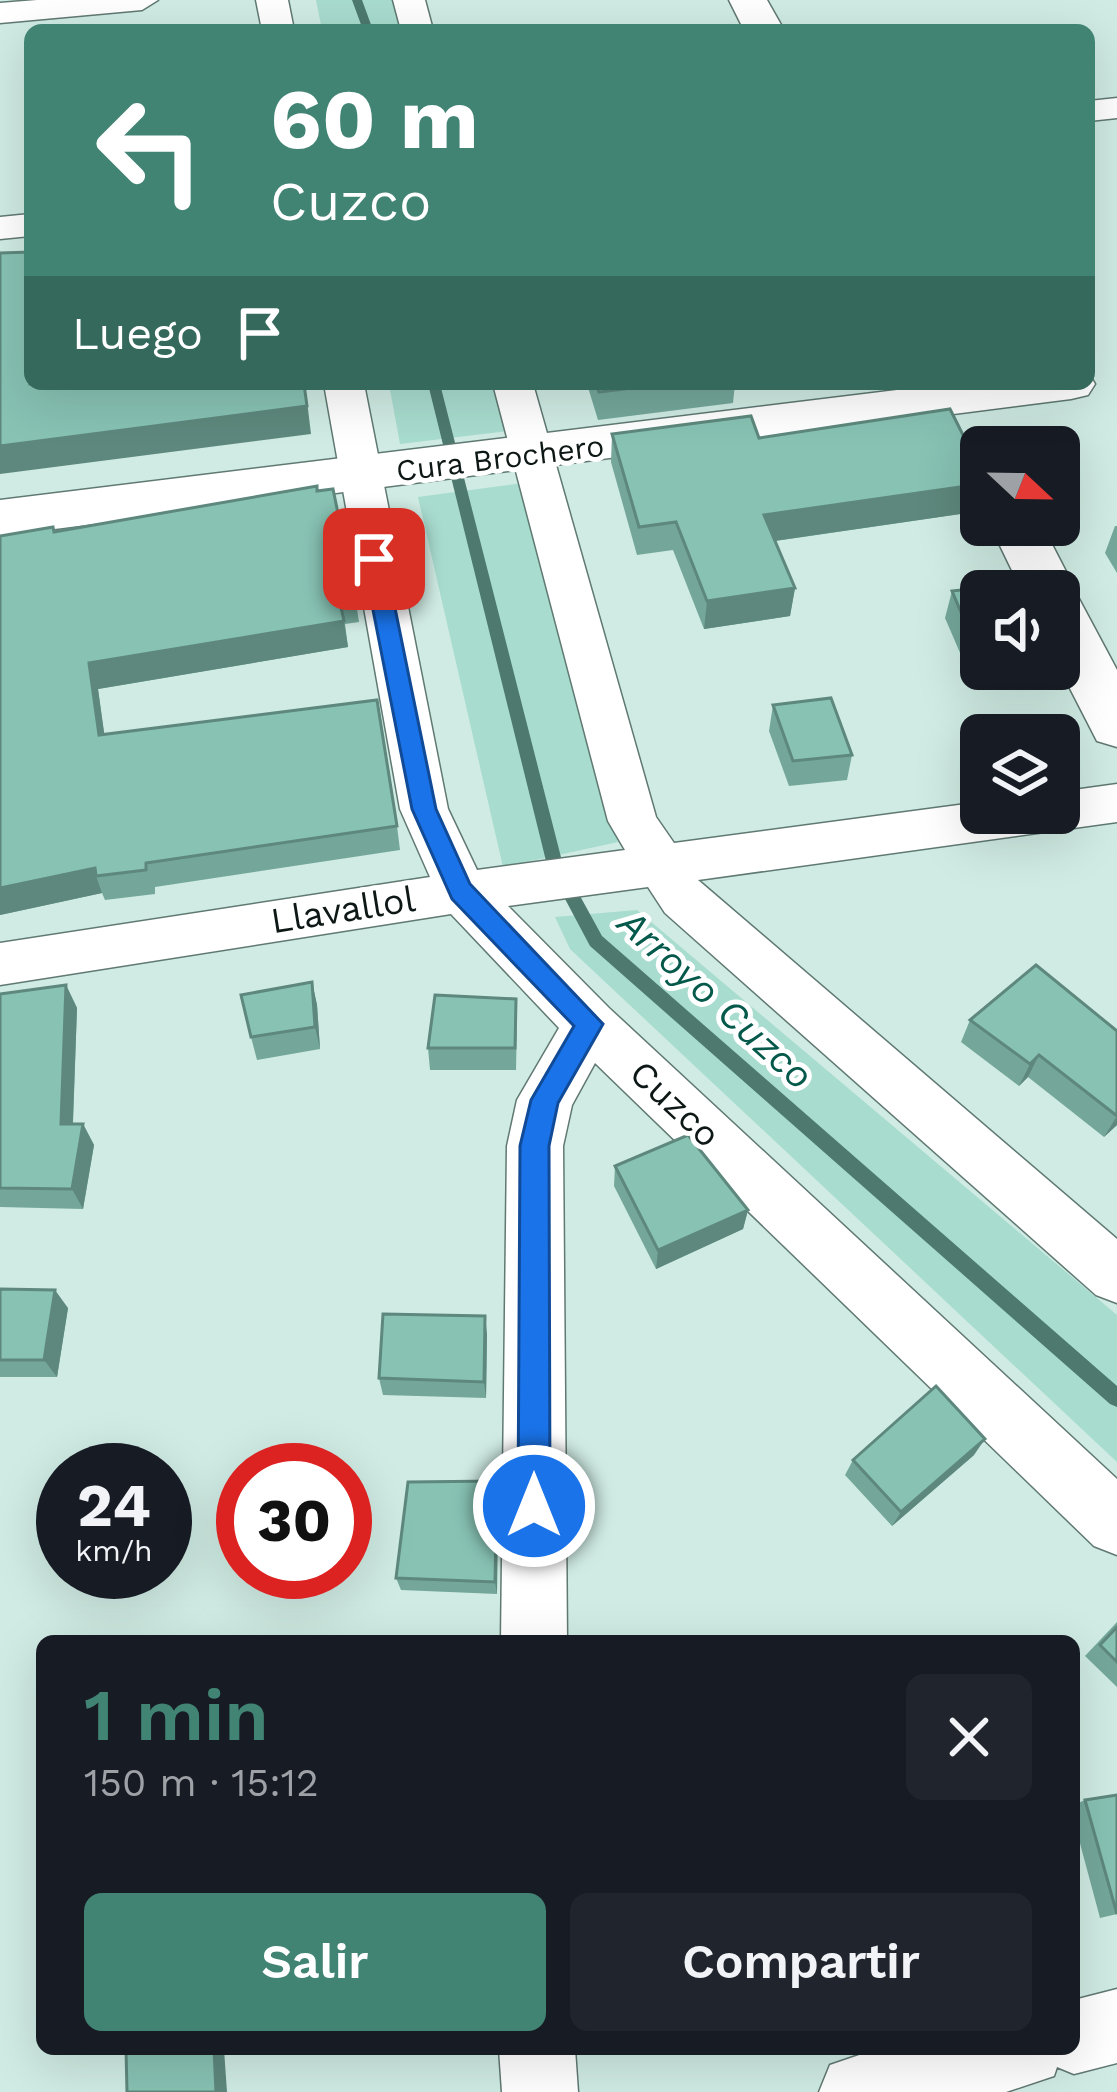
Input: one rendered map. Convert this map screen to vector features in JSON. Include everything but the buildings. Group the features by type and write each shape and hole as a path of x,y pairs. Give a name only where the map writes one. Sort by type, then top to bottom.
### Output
{"street":[{"path":"0,13 142,0"},
{"name":"Cuzco","path":"347,390 382,472 424,809 590,1024 1117,1523"},
{"path":"513,390 508,457 633,821 661,867 683,899 815,1018 1117,1276"},
{"name":"Cura Brochero","path":"0,518 957,406 1040,390"},
{"path":"1080,652 1117,727"},
{"path":"1080,808 1117,803"},
{"name":"Llavallol","path":"0,964 486,889 960,825"},
{"path":"534,1635 535,1146 545,1100 590,1024"},
{"path":"1080,2035 1117,2026"},
{"path":"537,2055 540,2092"},
{"path":"857,2092 1003,2055"}],"green space":[{"path":"316,0 398,0 404,24 321,24"},
{"path":"390,390 498,390 508,431 400,444"},
{"path":"523,483 618,842 503,867 418,497"},
{"path":"637,910 1117,1315 1117,1462 570,949 555,917"}],"waterway":[{"name":"Arroyo Cuzco","path":"357,0 366,24"},
{"name":"Arroyo Cuzco","path":"436,390 555,865 596,941 1117,1398"}],"route":[{"path":"374,559 424,809 437,846 461,892 590,1024 545,1100 535,1146 534,1506"}]}
